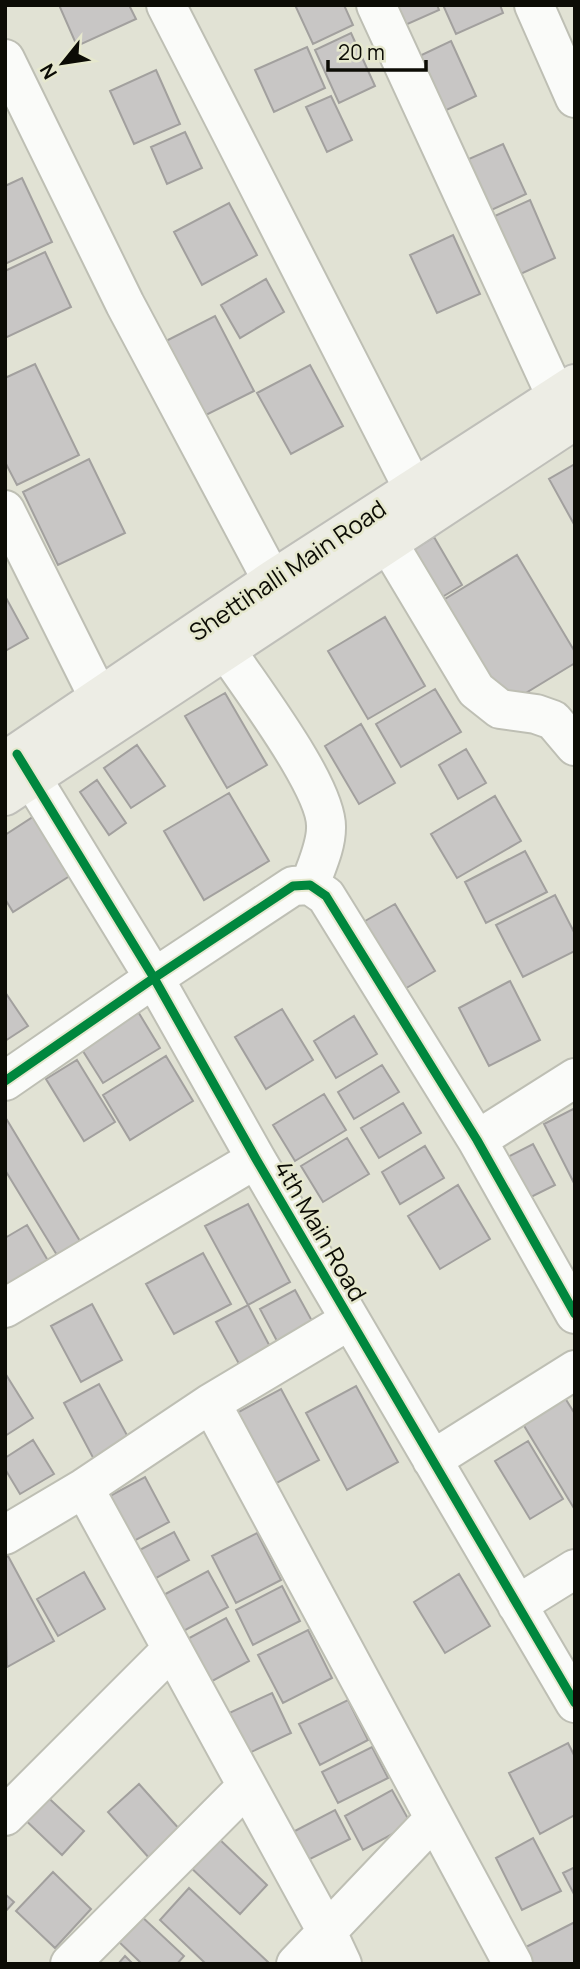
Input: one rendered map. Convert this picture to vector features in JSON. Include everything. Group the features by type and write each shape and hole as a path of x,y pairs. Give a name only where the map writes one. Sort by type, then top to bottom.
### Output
{"main road":[{"name":"Shettihalli Main Road","path":"15,772 99,698 272,580 412,488 569,400"},
{"name":"Shettihalli Main Road","path":"15,772 226,650 388,543 569,400"}],"street":[{"path":"166,5 412,488"},
{"path":"376,5 569,400"},
{"path":"534,5 575,98"},
{"path":"5,59 125,304 272,580"},
{"path":"5,510 99,698"},
{"path":"388,543 476,690 500,709 536,714 554,720 571,733"},
{"path":"226,650 306,771 325,810 327,829 310,885"},
{"name":"4th Main Road","path":"15,772 155,978 256,1159 575,1703"},
{"path":"5,1081 293,887 310,885 326,896 477,1140 575,1314"},
{"path":"477,1140 575,1078"},
{"path":"5,1308 256,1159"},
{"path":"5,1535 83,1488 211,1403 350,1320"},
{"path":"432,1460 575,1370"},
{"path":"211,1403 513,1964"},
{"path":"83,1488 335,1948"},
{"path":"517,1605 575,1569"},
{"path":"5,1816 172,1649"},
{"path":"70,1964 247,1786"},
{"path":"296,1964 335,1948 434,1819"}],"building":[{"path":"59,5 129,5 136,19 77,46"},
{"path":"295,5 344,5 353,25 313,44"},
{"path":"393,5 437,5 439,10 403,26"},
{"path":"443,5 500,5 503,13 456,34"},
{"path":"351,33 375,86 339,103 315,50"},
{"path":"451,41 476,96 436,115 411,60"},
{"path":"307,47 325,88 274,112 255,70"},
{"path":"156,70 180,124 134,144 110,91"},
{"path":"331,96 352,140 327,152 306,107"},
{"path":"185,132 202,168 167,184 151,147"},
{"path":"503,144 526,194 485,213 462,162"},
{"path":"22,178 52,242 5,264 5,186"},
{"path":"530,200 555,258 512,278 486,220"},
{"path":"229,203 257,255 202,285 174,232"},
{"path":"453,235 480,294 437,313 410,255"},
{"path":"45,252 71,307 5,338 5,271"},
{"path":"266,279 284,312 240,338 221,305"},
{"path":"215,316 254,391 202,417 164,342"},
{"path":"35,364 79,455 17,485 5,462 5,378"},
{"path":"310,365 343,426 291,454 257,393"},
{"path":"89,459 125,533 58,565 23,492"},
{"path":"575,464 575,526 549,479"},
{"path":"434,537 462,585 434,602 405,555"},
{"path":"517,555 575,652 575,663 503,707 440,602"},
{"path":"5,596 28,638 5,651"},
{"path":"385,617 425,686 368,719 328,651"},
{"path":"435,689 461,732 401,767 376,724"},
{"path":"225,693 267,765 227,788 185,716"},
{"path":"361,724 395,783 359,804 325,746"},
{"path":"137,745 165,786 131,808 104,768"},
{"path":"466,749 486,783 458,799 439,765"},
{"path":"97,780 126,823 109,835 80,792"},
{"path":"229,793 269,861 204,900 164,831"},
{"path":"495,796 521,841 457,878 431,834"},
{"path":"39,813 76,872 13,912 5,899 5,835"},
{"path":"525,851 547,892 486,923 465,882"},
{"path":"555,895 575,934 575,951 523,977 496,925"},
{"path":"395,904 435,971 398,993 358,925"},
{"path":"510,981 540,1040 489,1066 459,1008"},
{"path":"5,992 28,1026 5,1041"},
{"path":"134,1005 160,1048 103,1083 76,1040"},
{"path":"282,1009 313,1060 266,1089 235,1037"},
{"path":"354,1016 377,1054 336,1078 314,1041"},
{"path":"166,1056 193,1101 130,1140 103,1095"},
{"path":"77,1060 115,1122 84,1141 46,1079"},
{"path":"382,1065 399,1092 354,1119 338,1092"},
{"path":"324,1094 346,1130 295,1161 273,1125"},
{"path":"403,1103 421,1133 379,1158 361,1128"},
{"path":"573,1109 575,1113 575,1185 544,1124"},
{"path":"7,1120 86,1251 63,1265 5,1170"},
{"path":"347,1138 369,1174 323,1202 301,1166"},
{"path":"533,1144 555,1185 525,1200 504,1159"},
{"path":"425,1146 444,1178 400,1204 382,1172"},
{"path":"458,1185 490,1239 440,1269 408,1216"},
{"path":"248,1204 290,1282 248,1305 205,1226"},
{"path":"27,1225 54,1271 13,1296 5,1283 5,1238"},
{"path":"203,1253 231,1304 174,1334 146,1284"},
{"path":"295,1290 323,1341 287,1360 260,1309"},
{"path":"92,1304 122,1360 81,1382 51,1326"},
{"path":"248,1305 275,1356 244,1373 216,1322"},
{"path":"5,1373 33,1418 5,1436"},
{"path":"99,1384 134,1448 98,1467 64,1403"},
{"path":"356,1386 398,1462 347,1490 306,1413"},
{"path":"281,1389 319,1460 273,1485 235,1414"},
{"path":"565,1398 575,1414 575,1510 523,1424"},
{"path":"33,1440 54,1474 20,1494 5,1469 5,1458"},
{"path":"528,1441 563,1499 530,1519 495,1461"},
{"path":"145,1477 169,1522 121,1548 97,1503"},
{"path":"174,1532 189,1560 147,1583 132,1554"},
{"path":"257,1533 281,1580 236,1603 212,1556"},
{"path":"8,1556 54,1641 7,1667 5,1557"},
{"path":"208,1571 228,1607 178,1634 158,1598"},
{"path":"84,1572 105,1609 58,1636 37,1599"},
{"path":"459,1574 490,1626 445,1653 414,1602"},
{"path":"282,1586 300,1621 253,1645 236,1610"},
{"path":"226,1618 249,1661 205,1685 182,1642"},
{"path":"308,1630 332,1678 283,1703 258,1655"},
{"path":"272,1693 291,1733 245,1755 225,1715"},
{"path":"348,1700 368,1740 320,1765 299,1724"},
{"path":"568,1743 575,1757 575,1815 540,1834 509,1773"},
{"path":"372,1747 388,1778 338,1803 322,1772"},
{"path":"139,1784 181,1831 150,1859 108,1812"},
{"path":"40,1790 84,1831 62,1855 18,1813"},
{"path":"392,1790 411,1824 363,1850 345,1816"},
{"path":"335,1810 350,1839 306,1861 291,1833"},
{"path":"216,1836 267,1885 240,1914 188,1865"},
{"path":"533,1838 561,1891 522,1910 496,1858"},
{"path":"575,1867 575,1896 563,1873"},
{"path":"53,1872 91,1909 55,1948 16,1911"},
{"path":"189,1888 269,1964 206,1964 160,1920"},
{"path":"5,1894 14,1902 5,1912"},
{"path":"140,1915 184,1956 177,1964 142,1964 117,1940"},
{"path":"575,1922 575,1964 530,1964 522,1949"},
{"path":"125,1956 133,1964 118,1964"}],"cycle path":[{"path":"17,754 154,978 256,1159 575,1703"},
{"path":"5,1081 293,886 310,885 326,896 477,1140 575,1314"}]}
